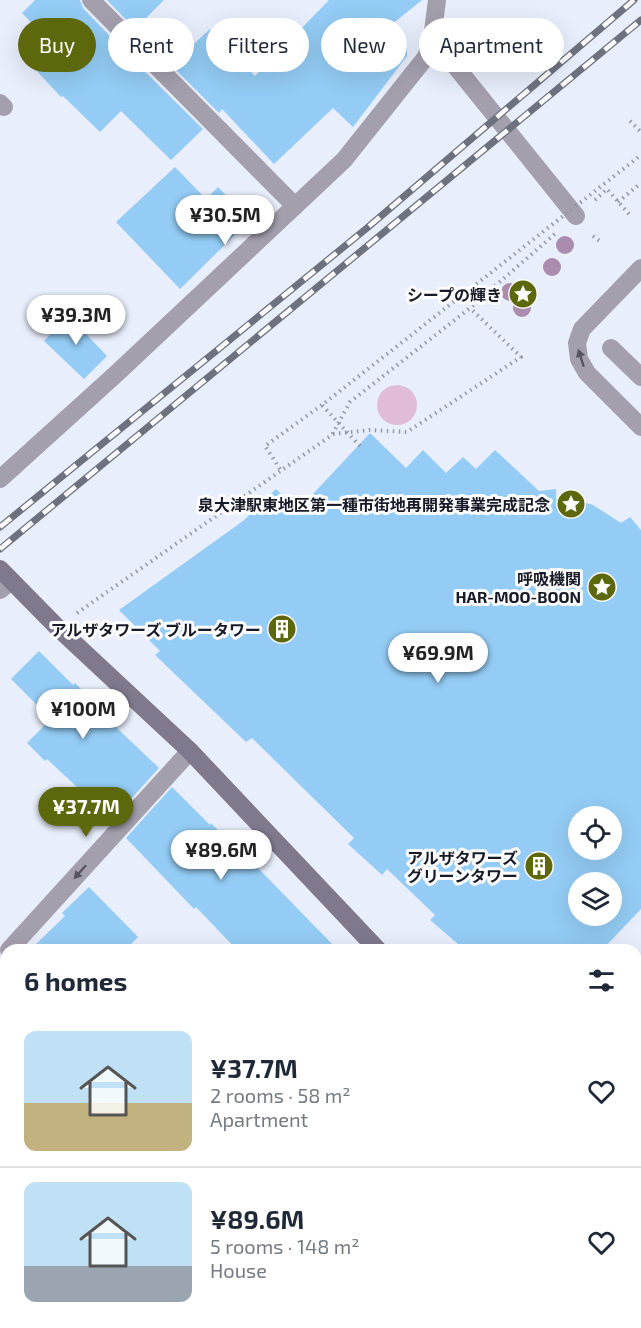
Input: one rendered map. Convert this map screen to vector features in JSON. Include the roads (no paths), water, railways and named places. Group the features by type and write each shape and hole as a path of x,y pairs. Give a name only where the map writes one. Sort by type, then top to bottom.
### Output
{"street":[{"path":"91,0 295,206"},
{"path":"0,479 116,374 344,160 426,57 432,39 437,0"},
{"path":"460,72 576,216"},
{"path":"641,268 582,329 577,343 579,359 587,373 641,427"},
{"path":"610,348 641,377"},
{"path":"4,580 190,752 372,944"},
{"path":"13,944 190,752"}],"railway":[{"path":"0,527 367,228 634,0"},
{"path":"0,549 641,20"}],"place":[{"name":"シープの輝き","path":"523,294"},
{"name":"泉大津駅東地区第一種市街地再開発事業完成記念","path":"571,504"},
{"name":"呼吸機関 HAR-MOO-BOON","path":"602,587"},
{"name":"アルザタワーズ ブルータワー","path":"282,629"},
{"name":"アルザタワーズ グリーンタワー","path":"539,866"}]}
